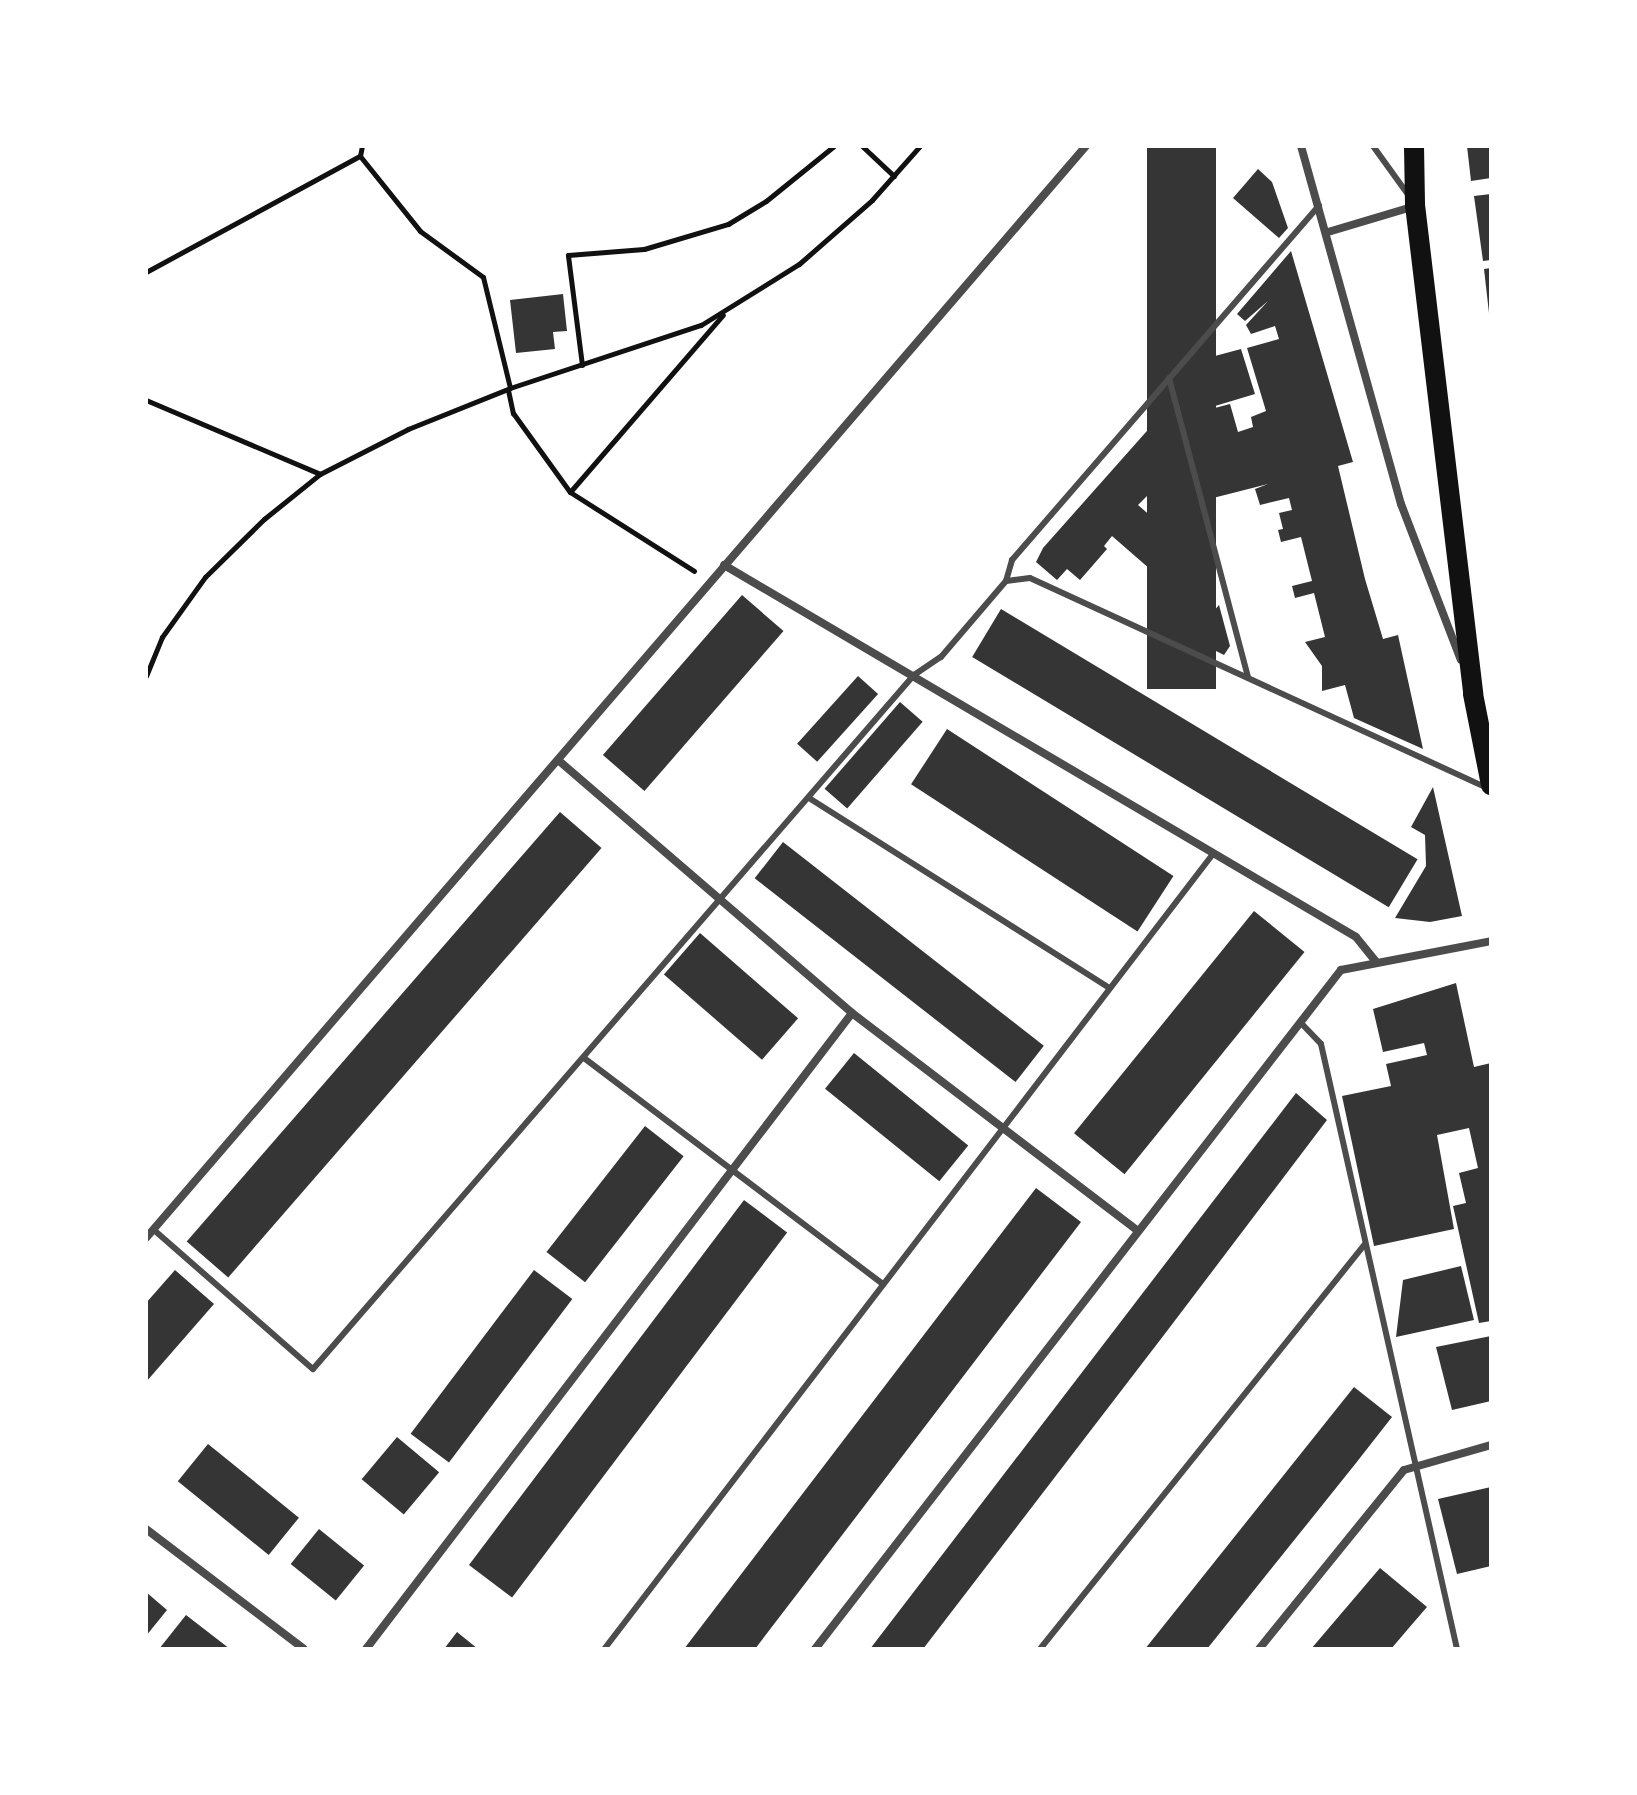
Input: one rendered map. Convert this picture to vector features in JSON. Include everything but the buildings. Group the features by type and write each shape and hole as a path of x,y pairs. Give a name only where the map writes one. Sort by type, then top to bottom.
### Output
{"main road":[{"path":"1414,146 1415,205 1473,694 1491,787"}],"street":[{"path":"146,1238 1086,146"},
{"path":"1301,146 1328,232 1401,504 1473,694"},
{"path":"1328,232 1415,205"},
{"path":"724,565 1356,937 1376,962"},
{"path":"558,760 852,1013 1136,1229"},
{"path":"815,1649 1136,1229 1341,970 1491,941"},
{"path":"366,1649 852,1013"},
{"path":"1259,1649 1414,1464 1491,1445"},
{"path":"146,1529 304,1649"}],"lane":[{"path":"1373,146 1415,205"},
{"path":"154,1230 313,1369 721,902 914,675 941,657 1006,581 1012,560 1320,206"},
{"path":"1169,378 1248,678"},
{"path":"1006,581 1030,578 1491,787"},
{"path":"809,798 1109,988"},
{"path":"605,1648 881,1283 1213,854"},
{"path":"1300,1022 1321,1044 1457,1649"},
{"path":"584,1058 881,1283"},
{"path":"1040,1649 1365,1244"}],"path":[{"path":"362,146 360,156 420,231 483,277 513,413 570,492 710,581"},
{"path":"582,365 568,255 644,249 728,224 834,146"},
{"path":"862,146 894,176"},
{"path":"146,676 162,637 205,577 264,519 320,474 408,429 509,389 664,342 727,311 799,264 894,176 920,146"},
{"path":"146,272 360,156"},
{"path":"570,492 727,311"},
{"path":"146,400 320,474"}]}
